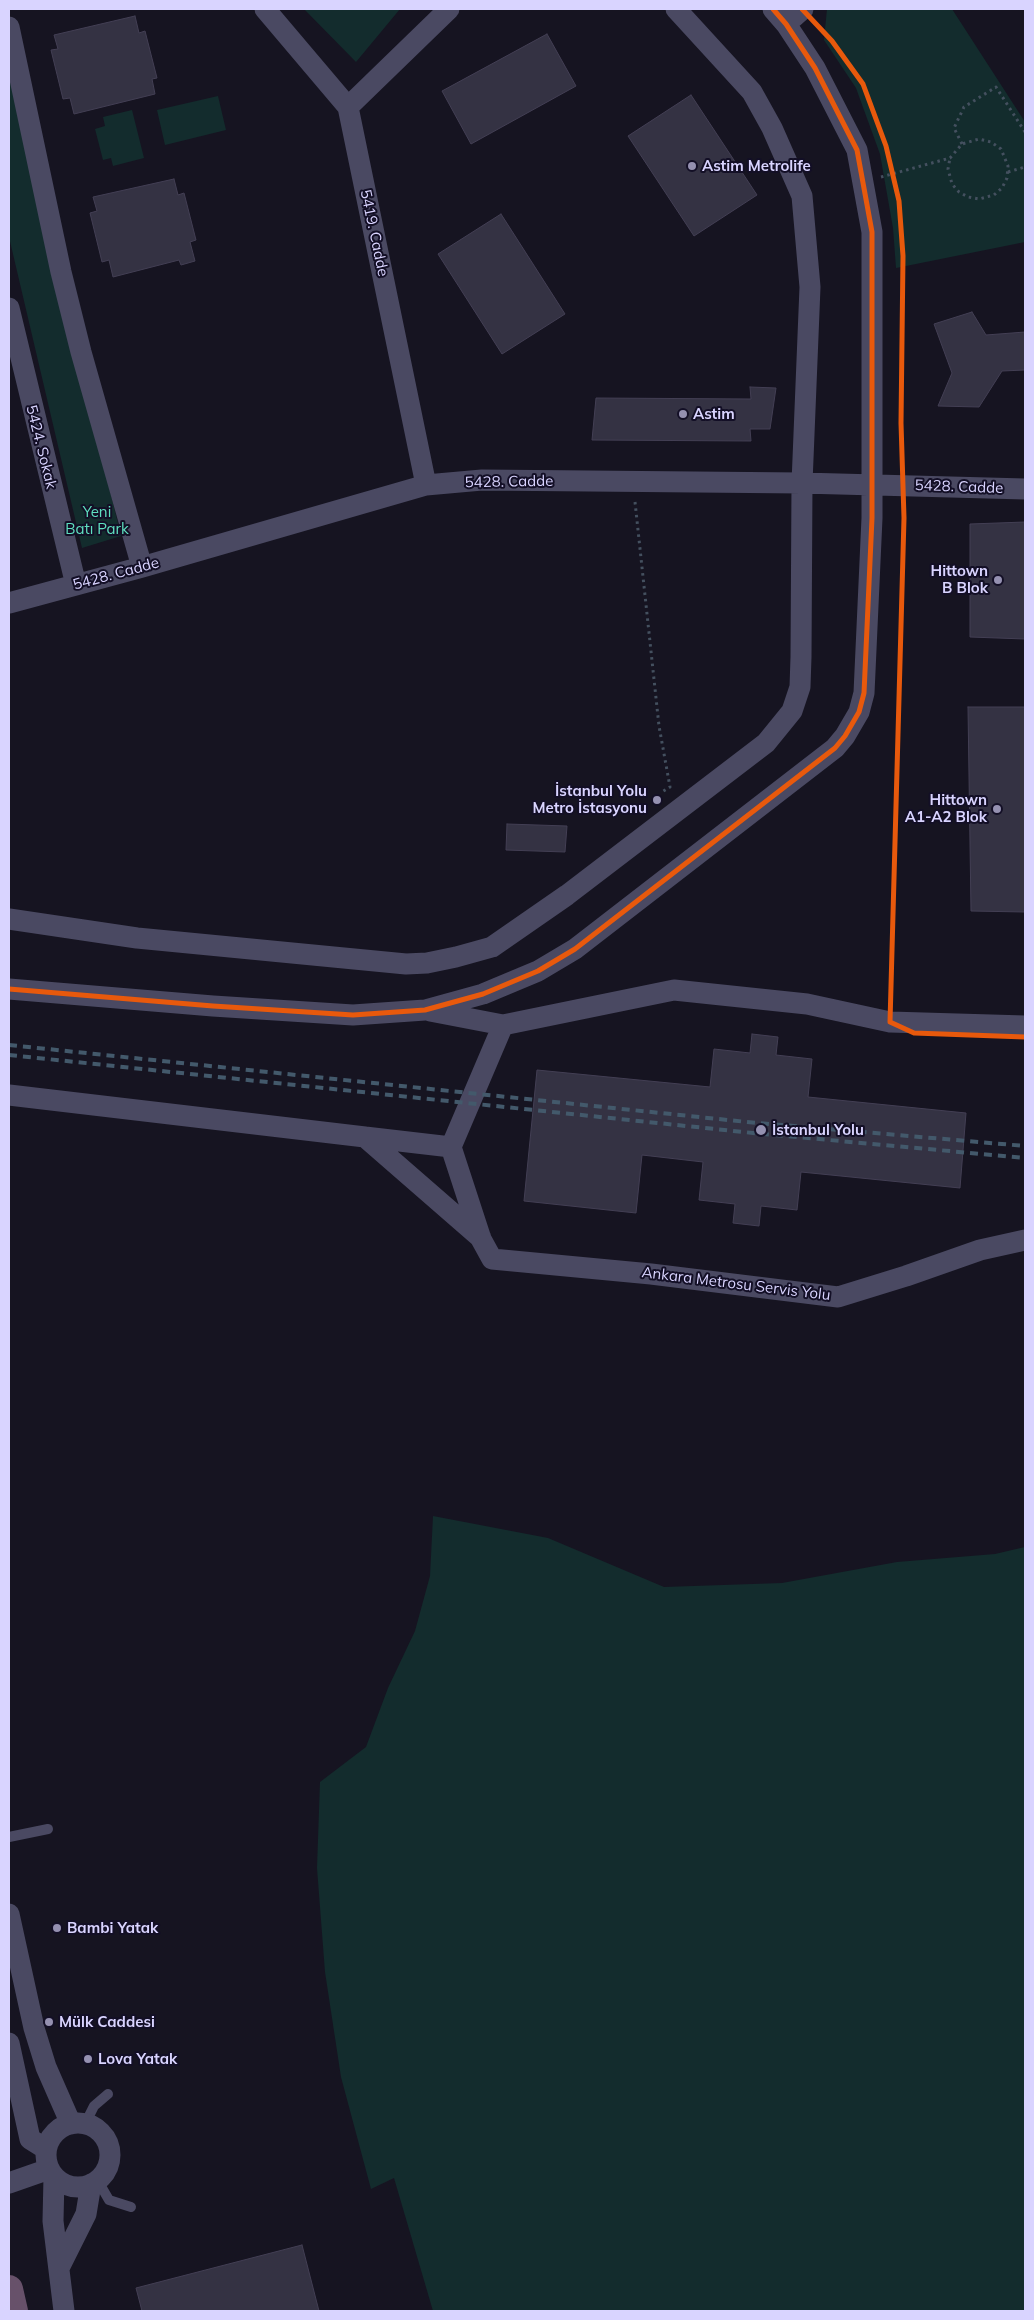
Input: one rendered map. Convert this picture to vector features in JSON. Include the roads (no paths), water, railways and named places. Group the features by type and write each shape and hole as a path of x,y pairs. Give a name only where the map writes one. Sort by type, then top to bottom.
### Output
{"highway":[{"path":"9,2289 14,2311"}],"street":[{"name":"5419. Cadde","path":"265,9 348,107 426,485"},
{"path":"348,107 449,9"},
{"path":"9,919 137,938 406,964 427,963 492,947 567,895 766,743 792,711 800,687 802,484 810,286 802,196 772,128 752,92 676,9"},
{"path":"9,989 213,1006 353,1014 425,1010 483,994 538,971 575,949 835,748 845,736 859,712 864,693 871,485 872,232 857,150 816,68 779,17 803,9"},
{"path":"9,27 61,272 81,352 142,567"},
{"name":"5424. Sokak","path":"9,308 76,585"},
{"name":"5428. Cadde","path":"9,603 142,567 426,485 482,480 633,481 1025,489"},
{"path":"425,1010 503,1025 674,990 807,1004 890,1022 1025,1026"},
{"path":"481,1239 451,1146 503,1025"},
{"path":"9,1095 451,1146"},
{"path":"365,1137 481,1239"},
{"name":"Ankara Metrosu Servis Yolu","path":"481,1239 492,1259 651,1274 838,1296 906,1276 980,1250 1025,1240"},
{"path":"9,1914 43,2060 78,2124"},
{"path":"9,2043 30,2139 50,2165 72,2187 94,2183"},
{"path":"59,2268 86,2214 94,2183 108,2166 108,2148 99,2131 78,2124 55,2132 50,2165 53,2221 64,2311"},
{"path":"9,2183 50,2165"}],"lane":[{"path":"9,1837 48,1829"},
{"path":"78,2124 108,2094"},
{"path":"94,2183 109,2200 132,2207"}],"railway":[{"path":"9,1045 747,1122 1025,1146"},
{"path":"9,1055 753,1133 1025,1158"}],"place":[{"name":"Astim Metrolife","path":"692,166"},
{"name":"Astim","path":"683,414"},
{"name":"Hittown B Blok","path":"998,580"},
{"name":"İstanbul Yolu Metro İstasyonu","path":"657,800"},
{"name":"Hittown A1-A2 Blok","path":"997,809"},
{"name":"İstanbul Yolu","path":"761,1130"},
{"name":"Bambi Yatak","path":"57,1928"},
{"name":"Mülk Caddesi","path":"49,2022"},
{"name":"Lova Yatak","path":"88,2059"}],"park label":[{"name":"Yeni Batı Park","path":"97,520"}]}
